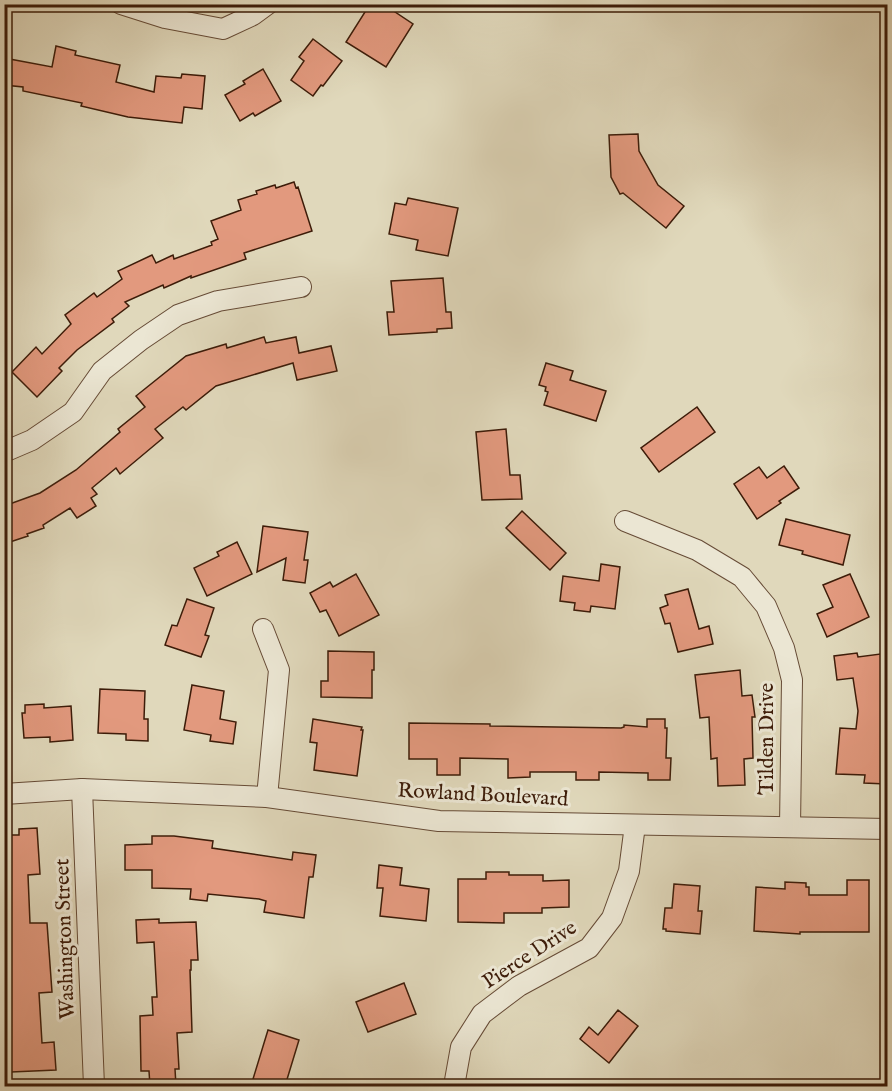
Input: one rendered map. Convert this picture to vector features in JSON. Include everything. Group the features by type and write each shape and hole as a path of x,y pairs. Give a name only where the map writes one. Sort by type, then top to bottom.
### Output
{"street":[{"path":"121,4 165,18 223,29 253,15 268,4"},
{"path":"4,453 32,440 73,412 102,371 141,340 178,315 218,301 302,287"},
{"name":"Tilden Drive","path":"625,521 697,550 742,578 766,606 784,648 792,680 790,827"},
{"path":"263,629 279,670 267,797"},
{"name":"Rowland Boulevard","path":"4,794 82,789 267,797 439,821 888,829"},
{"name":"Washington Street","path":"82,789 94,1086"},
{"name":"Pierce Drive","path":"454,1086 461,1047 482,1014 519,986 589,948 612,918 629,871 635,825"}],"building":[{"path":"370,4 383,4 413,24 386,67 346,42"},
{"path":"313,39 342,61 313,96 291,80 304,61 299,57"},
{"path":"56,46 76,51 75,55 120,65 116,82 154,92 156,76 181,78 182,74 205,76 202,109 184,107 182,123 128,117 81,106 82,103 23,91 23,87 4,85 4,58 52,67"},
{"path":"263,69 281,101 255,116 253,113 240,121 225,95 245,84 243,81"},
{"path":"638,134 639,151 658,185 684,206 666,228 623,193 620,194 611,177 609,135"},
{"path":"294,182 296,188 298,187 312,231 244,253 246,259 191,278 191,276 164,288 163,285 125,302 129,306 112,319 114,322 77,350 59,368 62,371 37,397 12,372 36,347 42,354 71,324 65,315 94,293 97,297 122,279 118,271 152,255 156,263 173,255 174,259 212,245 211,242 218,239 211,221 241,210 238,200 257,194 256,191"},
{"path":"408,198 458,208 448,256 416,250 418,240 389,234 395,203 406,205"},
{"path":"443,278 446,312 451,312 452,328 437,329 437,332 389,335 387,312 394,312 391,281"},
{"path":"264,337 266,343 296,337 299,353 331,346 337,371 297,380 293,363 216,386 186,410 183,407 155,429 163,438 120,474 116,468 92,488 97,494 91,498 96,506 77,518 70,508 43,525 44,528 4,544 4,506 40,493 76,470 120,432 118,429 145,407 136,396 186,356 226,344 227,348"},
{"path":"546,363 573,371 570,380 606,391 596,421 544,405 548,392 545,391 546,387 539,385"},
{"path":"697,407 715,432 659,472 641,448"},
{"path":"506,429 510,475 520,475 522,499 482,500 476,432"},
{"path":"784,466 799,488 757,519 734,484 759,467 767,478"},
{"path":"522,511 566,553 550,570 506,528"},
{"path":"786,519 850,535 843,565 779,545"},
{"path":"263,526 308,532 304,560 308,560 305,583 283,580 286,558 257,572"},
{"path":"237,542 252,574 207,596 194,568 219,556 217,552"},
{"path":"601,564 620,567 615,609 591,606 590,612 574,610 575,603 560,601 563,576 599,581"},
{"path":"356,574 379,615 339,636 326,610 320,612 310,593 330,582 333,587"},
{"path":"850,574 869,617 827,637 817,614 833,607 823,585"},
{"path":"688,589 699,629 709,626 713,644 678,652 670,623 665,624 660,608 668,605 665,595"},
{"path":"187,599 214,608 205,635 209,636 201,657 165,645 172,625 177,626"},
{"path":"328,651 374,652 372,698 321,697 321,681 328,681"},
{"path":"857,653 858,657 888,653 888,701 885,702 884,733 884,750 888,750 886,784 864,783 865,775 836,774 840,728 856,729 858,711 853,678 837,680 834,656"},
{"path":"740,670 742,696 752,695 755,717 752,717 753,758 744,759 745,785 718,786 717,758 711,759 709,717 700,718 695,675"},
{"path":"192,685 224,691 220,719 236,722 233,744 210,741 211,735 184,730"},
{"path":"100,689 145,691 144,719 148,719 148,741 126,740 126,734 98,733"},
{"path":"44,704 44,708 71,706 73,740 50,742 50,737 24,738 22,713 25,713 25,705"},
{"path":"313,719 362,727 357,776 314,770 317,743 310,742"},
{"path":"647,719 665,719 666,758 671,758 670,780 648,780 648,773 599,772 599,780 576,780 576,772 530,772 530,777 508,778 508,759 460,758 460,775 437,775 437,759 409,759 409,723 621,728 624,725 647,727"},
{"path":"37,828 40,874 28,875 30,923 47,923 52,992 39,993 42,1043 54,1042 56,1070 11,1072 4,1070 4,1044 8,1044 4,964 4,835 19,835 19,829"},
{"path":"152,836 213,841 212,848 292,860 293,852 316,855 313,877 309,877 304,918 264,912 266,901 259,899 208,894 207,901 190,899 191,889 152,888 152,870 125,870 125,845 152,844"},
{"path":"379,865 402,868 400,885 429,889 426,921 380,916 383,888 377,888"},
{"path":"486,872 543,875 543,881 569,880 569,907 542,908 542,913 504,913 504,923 458,922 458,879 486,879"},
{"path":"847,880 869,880 869,932 800,932 800,934 754,931 756,887 785,889 785,882 806,883 806,887 809,887 809,895 847,895"},
{"path":"674,884 700,886 698,911 702,911 700,934 663,929 665,908 672,908"},
{"path":"159,919 159,923 196,922 198,960 191,960 190,970 192,1032 177,1033 179,1069 175,1069 176,1086 150,1086 149,1071 141,1071 140,1016 153,1015 152,997 157,997 154,942 137,943 136,920"},
{"path":"404,983 416,1014 368,1032 356,1002"},
{"path":"618,1010 638,1026 609,1063 580,1039 589,1027 598,1035"},
{"path":"268,1030 299,1040 285,1086 275,1086 253,1079"}]}
